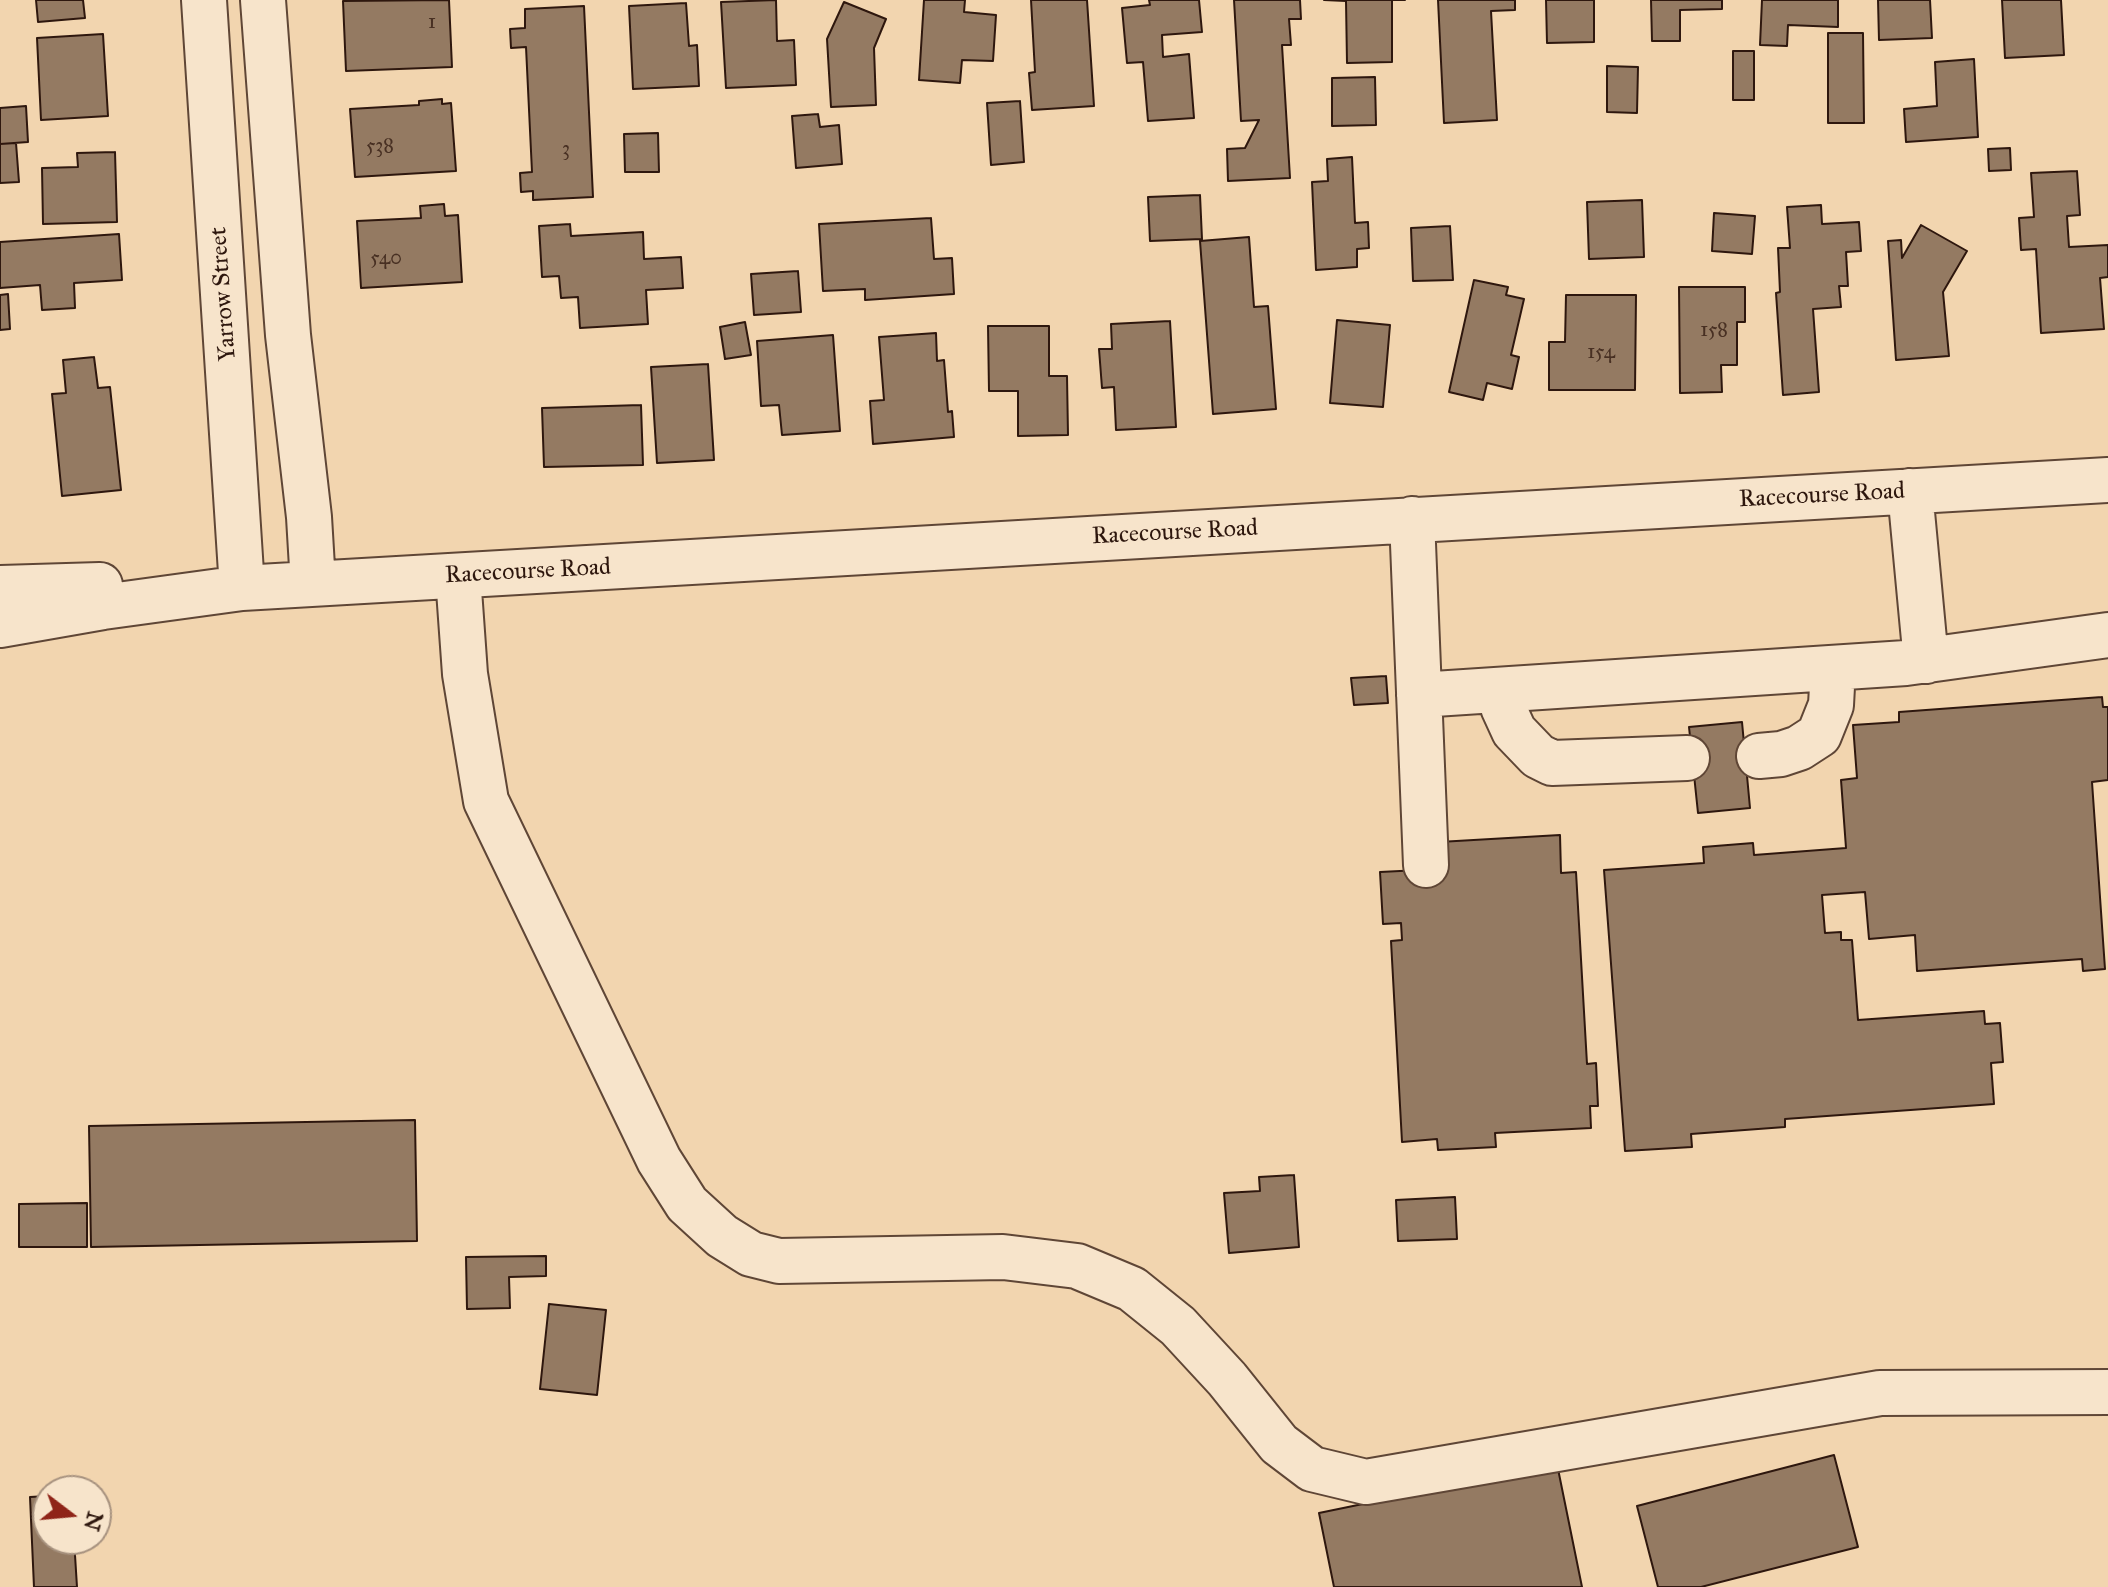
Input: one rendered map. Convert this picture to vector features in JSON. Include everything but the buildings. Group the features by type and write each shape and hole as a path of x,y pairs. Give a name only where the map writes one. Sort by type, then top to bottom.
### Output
{"street":[{"name":"Yarrow Street","path":"204,0 242,588"},
{"path":"263,0 288,335 309,517 313,584"},
{"name":"Racecourse Road","path":"0,588 96,585 242,588 2108,480"},
{"path":"1910,491 1926,661"},
{"path":"1412,519 1426,865"},
{"path":"458,576 465,674 486,801 659,1160 687,1204 722,1236 751,1254 779,1261 1003,1257 1077,1266 1132,1289 1178,1326 1227,1379 1279,1444 1312,1469 1366,1482 1880,1393 2108,1392"},
{"name":"Racecourse Road","path":"0,625 242,588"},
{"path":"1419,695 1926,661 2108,635"},
{"path":"1759,756 1799,748 1819,735 1831,705 1833,668"},
{"path":"1502,690 1503,707 1514,731 1538,756 1552,763 1687,758"}]}
